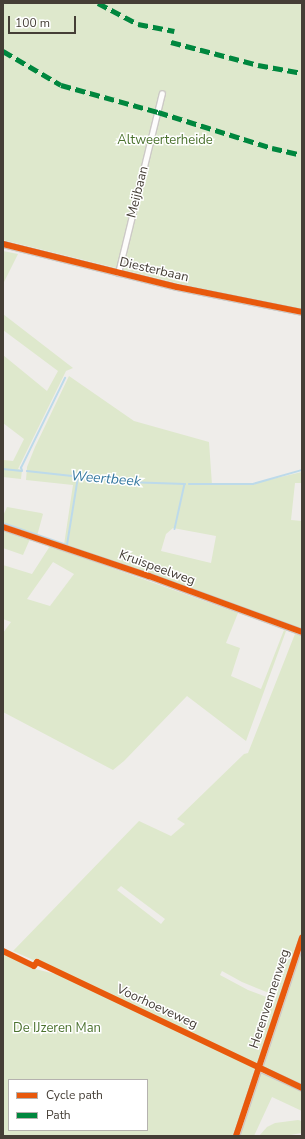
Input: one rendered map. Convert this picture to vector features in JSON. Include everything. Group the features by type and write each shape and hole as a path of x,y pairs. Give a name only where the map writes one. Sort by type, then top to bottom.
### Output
{"street":[{"name":"Meijbaan","path":"118,273 162,93"},
{"name":"Diesterbaan","path":"3,244 177,287 302,312"},
{"name":"Kruispeelweg","path":"3,527 149,576 302,632"},
{"name":"Herenvennenweg","path":"236,1136 302,938"},
{"path":"259,1068 302,1088"}],"green space":[{"name":"Altweerterheide","path":"3,3 302,3 302,314 3,240"},
{"path":"3,251 18,254 3,284"},
{"path":"3,314 73,368 66,371 18,469 22,470 21,479 3,477 3,460 13,461 24,439 3,423 3,355 47,391 58,371 3,330"},
{"path":"69,376 134,421 209,442 212,485 255,483 302,472 302,483 295,483 291,520 302,521 302,630 64,545 73,485 26,480 27,467","holes":["173,528 216,536 211,563 161,551 166,534"]},
{"path":"7,507 43,514 37,536 3,524 3,516"},
{"path":"3,530 30,539 23,555 3,548"},
{"path":"50,546 238,613 226,643 240,648 231,676 261,689 284,630 286,631 246,741 187,696 124,761 113,770 3,712 3,633 11,622 3,619 3,565 32,574","holes":["53,562 74,574 50,606 27,599"]},
{"name":"De IJzeren Man","path":"295,634 302,636 302,1111 272,1097 254,1136 3,1136 3,950 31,968 76,979 13,951 139,821 171,836 185,824 177,819 244,754 248,753","holes":["121,886 165,919 161,924 117,890","222,971 242,982 274,995 272,999 248,990 220,975"]},
{"path":"298,1120 302,1121 302,1133 284,1136 259,1136 267,1127 275,1123"}],"waterway":[{"path":"3,469 22,471 21,468 65,378"},
{"name":"Weertbeek","path":"189,484 253,484 302,470"},
{"name":"Weertbeek","path":"27,471 126,482 185,484 175,529"},
{"path":"3,523 67,545 78,477"}],"marked path":[{"path":"98,3 138,24 174,31"},
{"path":"171,42 258,65 302,73"},
{"path":"3,51 61,85 158,112 272,148 302,155"}],"cycle path":[{"path":"3,244 177,287 302,312"},
{"path":"3,527 149,576 302,632"},
{"path":"236,1136 302,938"},
{"name":"Voorhoeveweg","path":"3,951 34,966 37,962 302,1088"}]}
